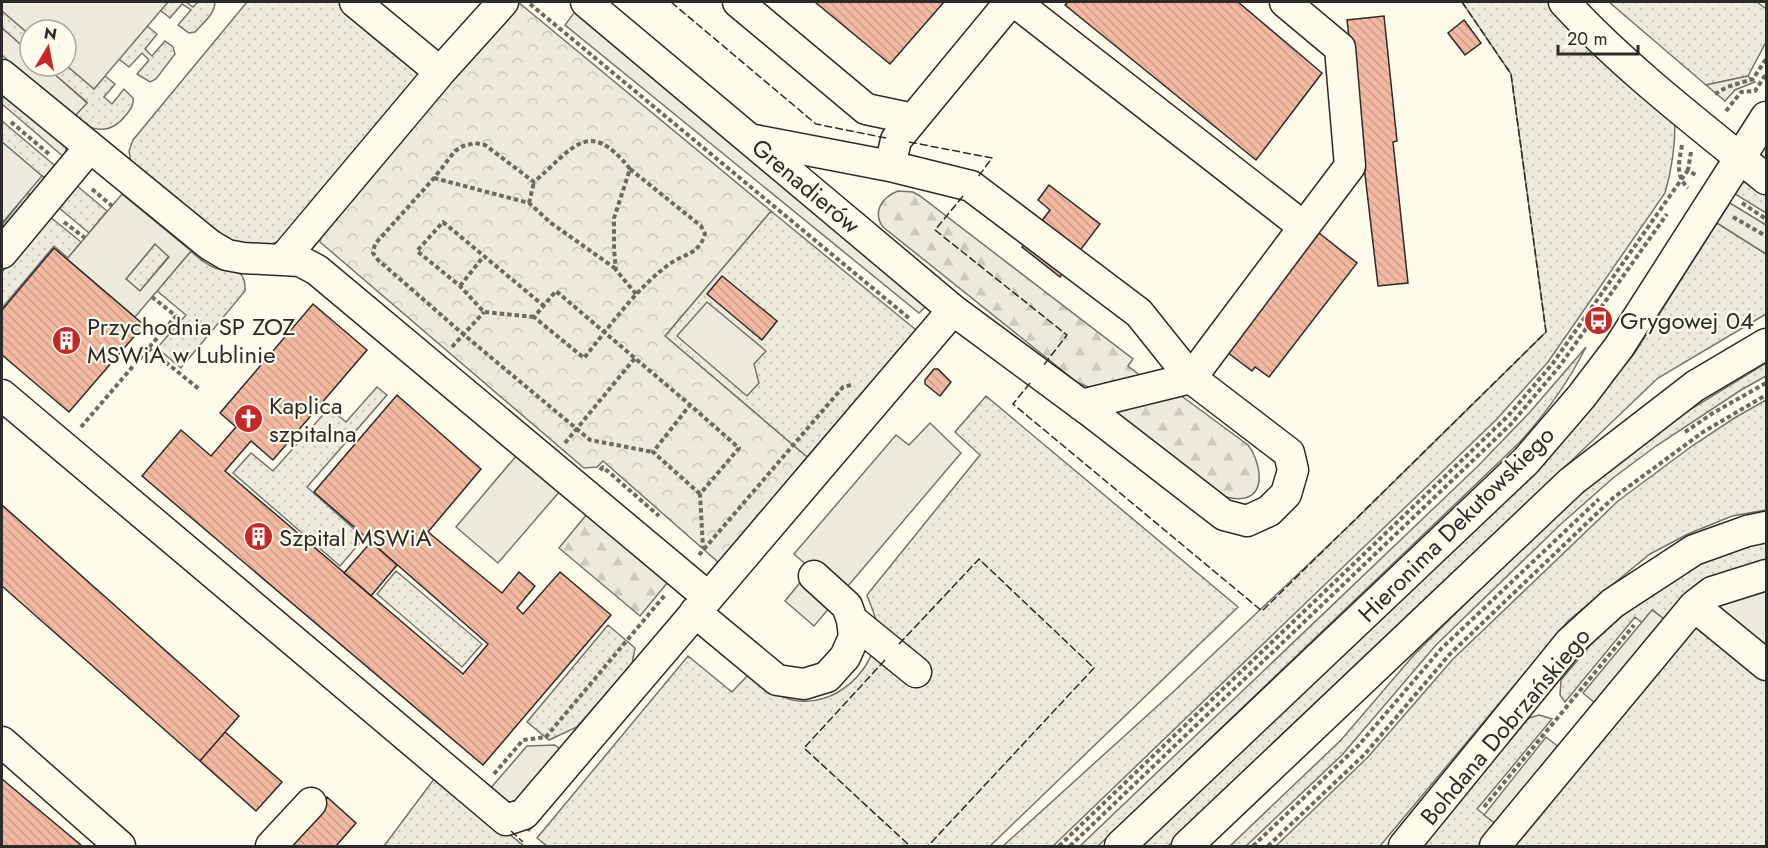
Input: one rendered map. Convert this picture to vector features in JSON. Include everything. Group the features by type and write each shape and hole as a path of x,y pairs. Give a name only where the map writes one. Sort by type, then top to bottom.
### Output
{"street":[{"path":"355,2 441,72"},
{"path":"283,259 503,2"},
{"name":"Grenadierów","path":"586,2 953,310 1224,515 1247,521 1269,511 1286,494 1293,470 1289,453 1191,378 1139,313 971,186 890,166 751,140"},
{"path":"738,2 866,109 913,119"},
{"path":"890,166 896,140 1010,2"},
{"path":"1015,2 1304,227"},
{"path":"1081,405 1191,378 1350,166 1340,48 1286,2"},
{"path":"1564,2 1617,55 1767,179"},
{"path":"2,75 210,245 227,255 300,261 317,270 682,575 702,605 777,680 804,684 827,677 845,657 854,637 847,606 814,576"},
{"name":"Hieronima Dekutowskiego","path":"1120,846 1526,460 1581,397 1619,347 1740,158 1761,104"},
{"path":"2,254 90,147"},
{"path":"2,395 506,820 524,814 953,310"},
{"name":"Hieronima Dekutowskiego","path":"1187,846 1572,481 1695,386 1767,344"},
{"name":"Bohdana Dobrzańskiego","path":"1404,846 1570,642 1613,603 1694,550 1747,531 1767,527"},
{"path":"1495,846 1694,606 1712,592 1767,575"},
{"path":"1694,606 1767,665"},
{"path":"852,620 916,672"},
{"path":"2,742 120,846"},
{"path":"271,846 311,803"}],"path":[{"path":"527,2 911,319"},
{"path":"1715,94 1727,87 1753,79 1767,59"},
{"path":"1761,104 1767,74"},
{"path":"1683,136 1678,168 1681,180 1693,191"},
{"path":"529,203 534,182 579,143 592,140 603,142 618,154 630,169 701,226 705,234 698,249 669,264 636,294 584,358 534,317 484,312 459,286 417,251 443,222 544,306"},
{"path":"534,182 485,145 475,143 463,146 454,151 434,178 375,244 373,253 378,260 463,334 590,440 653,452 700,494"},
{"path":"616,270 614,218 630,169"},
{"path":"1059,846 1508,416 1553,363 1688,170"},
{"path":"434,178 529,203 551,223 616,270 636,294"},
{"path":"1070,846 1511,424 1559,367 1673,206"},
{"path":"1725,212 1767,236"},
{"path":"459,286 483,257"},
{"path":"476,796 523,740 546,737 703,549 700,494 739,448 556,291 534,317"},
{"path":"75,434 176,316 152,297"},
{"path":"451,347 484,312"},
{"path":"148,348 199,389"},
{"path":"564,445 634,358"},
{"path":"1684,433 1713,413 1767,383"},
{"path":"1268,846 1365,754 1449,655 1613,498 1703,432 1767,395"},
{"path":"653,452 690,405"},
{"path":"1253,846 1358,746 1441,649 1599,498"},
{"path":"1484,807 1636,622"}],"green space":[{"path":"168,2 186,2 193,7 198,2 215,2 208,18 195,32 189,33 178,25 191,10 182,4 170,18 160,10"},
{"path":"247,2 340,2 419,67 421,77 280,241 265,246 235,248 131,162 129,151 133,140"},
{"path":"512,2 518,2 771,211 665,336 807,457 719,563 603,461 597,467 584,468 320,242 325,217"},
{"path":"1462,2 1547,2 1580,39 1675,123 1673,158 1665,193 1548,362 1496,420 1053,846 1003,846 1173,692 1352,523 1546,332 1511,74"},
{"path":"1609,2 1757,2 1766,9 1766,42 1748,76 1706,85"},
{"path":"2,11 18,25 18,42 2,28"},
{"path":"147,26 157,34 145,49 152,56 165,41 173,47 175,54 156,79 150,82 137,74 149,60 142,53 129,67 119,59"},
{"path":"78,75 94,89 105,76 115,84 104,97 112,104 124,89 133,98 131,108 126,115 120,122 107,129 87,126 73,118 87,102 59,78 78,78"},
{"path":"2,91 66,146 65,158 2,104"},
{"path":"2,121 60,170 48,179 42,176 2,142"},
{"path":"1745,178 1766,195 1766,213 1735,194"},
{"path":"76,185 107,211 89,233 58,207"},
{"path":"898,191 913,192 920,196 1133,359 1128,366 1146,380 1094,389 1078,383 883,227 878,216 880,206 887,197"},
{"path":"28,192 31,198 5,226 2,225"},
{"path":"771,211 916,330 807,457 665,336"},
{"path":"49,216 81,242 68,258 54,246 2,308 2,272"},
{"path":"1717,223 1766,254 1766,314 1658,378 1168,846 1141,846 1573,428 1634,354"},
{"path":"155,244 169,256 140,291 126,279"},
{"path":"191,251 202,261 215,268 240,274 245,283 245,291 181,368 157,348 186,315 157,291"},
{"path":"1586,347 1556,397 1520,442 1098,846 1080,846 1478,466 1530,412"},
{"path":"1766,363 1766,376 1656,446 1613,478 1561,524 1436,645 1342,755 1246,846 1230,846 1341,740 1413,656 1531,538 1586,488 1678,417"},
{"path":"377,387 387,395 307,487 364,538 340,566 233,473 251,453 273,471 329,408 346,422"},
{"path":"1180,395 1252,450 1259,473 1254,493 1241,499 1218,495 1109,408"},
{"path":"986,396 1238,607 990,846 547,846 537,838 688,656 732,692 749,674 775,693 793,700 809,701 824,698 851,683 862,671 875,643 877,623 867,595 980,455 955,432"},
{"path":"1766,400 1766,510 1732,516 1688,534 1650,554 1568,621 1380,846 1276,846 1368,757 1453,659 1618,501 1692,446"},
{"path":"587,514 668,582 640,616 559,548"},
{"path":"1766,539 1766,567 1667,622 1653,610 1642,623 1635,617 1565,702 1560,695 1561,680 1597,637 1632,607 1702,558"},
{"path":"396,571 482,644 462,667 377,594"},
{"path":"608,625 635,648 632,664 577,727 549,740 527,722"},
{"path":"1693,628 1706,629 1766,677 1766,846 1511,846"},
{"path":"1539,715 1552,719 1477,809 1499,826 1482,846 1422,846 1525,722"},
{"path":"437,775 524,846 384,846"}],"shaded area":[{"path":"2,2 168,2 94,89 78,75 78,18 18,18 18,25 2,11"},
{"path":"582,2 936,296 919,313 565,25"},
{"path":"2,28 18,42 18,69 2,55"},
{"path":"1748,76 1755,82 1735,90 1725,101 1706,85"},
{"path":"28,78 59,78 87,103 73,118"},
{"path":"2,142 42,176 2,223"},
{"path":"122,194 191,251 135,317 67,259","holes":["155,244 169,257 140,291 126,279"]},
{"path":"1730,203 1766,225 1766,254 1717,223"},
{"path":"707,302 766,351 754,364 759,383 747,396 677,336"},
{"path":"930,423 961,453 814,626 785,601 811,569 794,554 896,435 909,445"},
{"path":"517,455 560,491 498,563 456,527"},
{"path":"1766,575 1766,665 1694,606"},
{"path":"1652,610 1676,628 1606,712 1583,693"},
{"path":"1546,737 1570,756 1499,826 1484,815"},
{"path":"555,745 580,765 529,831 483,797 527,746"}],"building":[{"path":"815,2 944,2 890,64"},
{"path":"1068,2 1238,2 1322,73 1256,160 1065,5"},
{"path":"1384,16 1397,141 1393,142 1408,283 1378,286 1347,20"},
{"path":"1464,20 1481,43 1465,55 1448,33"},
{"path":"1049,185 1100,224 1060,277 1022,247 1050,210 1038,200"},
{"path":"1319,233 1357,263 1269,377 1255,367 1252,371 1219,346 1246,329"},
{"name":"Przychodnia SP ZOZ MSWiA w Lublinie","path":"54,248 144,325 69,412 2,355 2,310"},
{"path":"722,276 777,321 762,340 707,294"},
{"name":"Szpital MSWiA","path":"313,304 367,350 273,460 251,441 225,471 463,674 488,644 314,492 397,395 481,469 428,532 502,593 519,572 535,586 517,608 523,614 560,572 611,615 483,765 142,476 181,430 211,456 236,427 220,413"},
{"path":"934,369 938,369 951,382 940,396 925,384 925,380"},
{"path":"2,505 239,716 200,761 2,586"},
{"path":"371,542 397,565 371,596 344,573"},
{"path":"225,732 282,782 256,811 200,761"},
{"path":"2,779 82,846 2,846"},
{"path":"327,797 356,823 336,846 284,846"}],"fence":[{"path":"671,2 816,124 886,138"},
{"path":"1030,383 1013,404 1262,611 1546,332 1511,74 1462,2"},
{"path":"909,142 992,158 978,177"},
{"path":"963,196 935,230 1067,335 1043,366"},
{"path":"899,644 979,559 1094,668 928,846"},
{"path":"885,660 804,748 910,846"},
{"path":"511,831 523,842"}],"place":[{"name":"Grygowej 04","path":"1599,320"},
{"name":"Przychodnia SP ZOZ MSWiA w Lublinie","path":"66,340"},
{"name":"Kaplica szpitalna","path":"248,419"},
{"name":"Szpital MSWiA","path":"258,537"}]}
